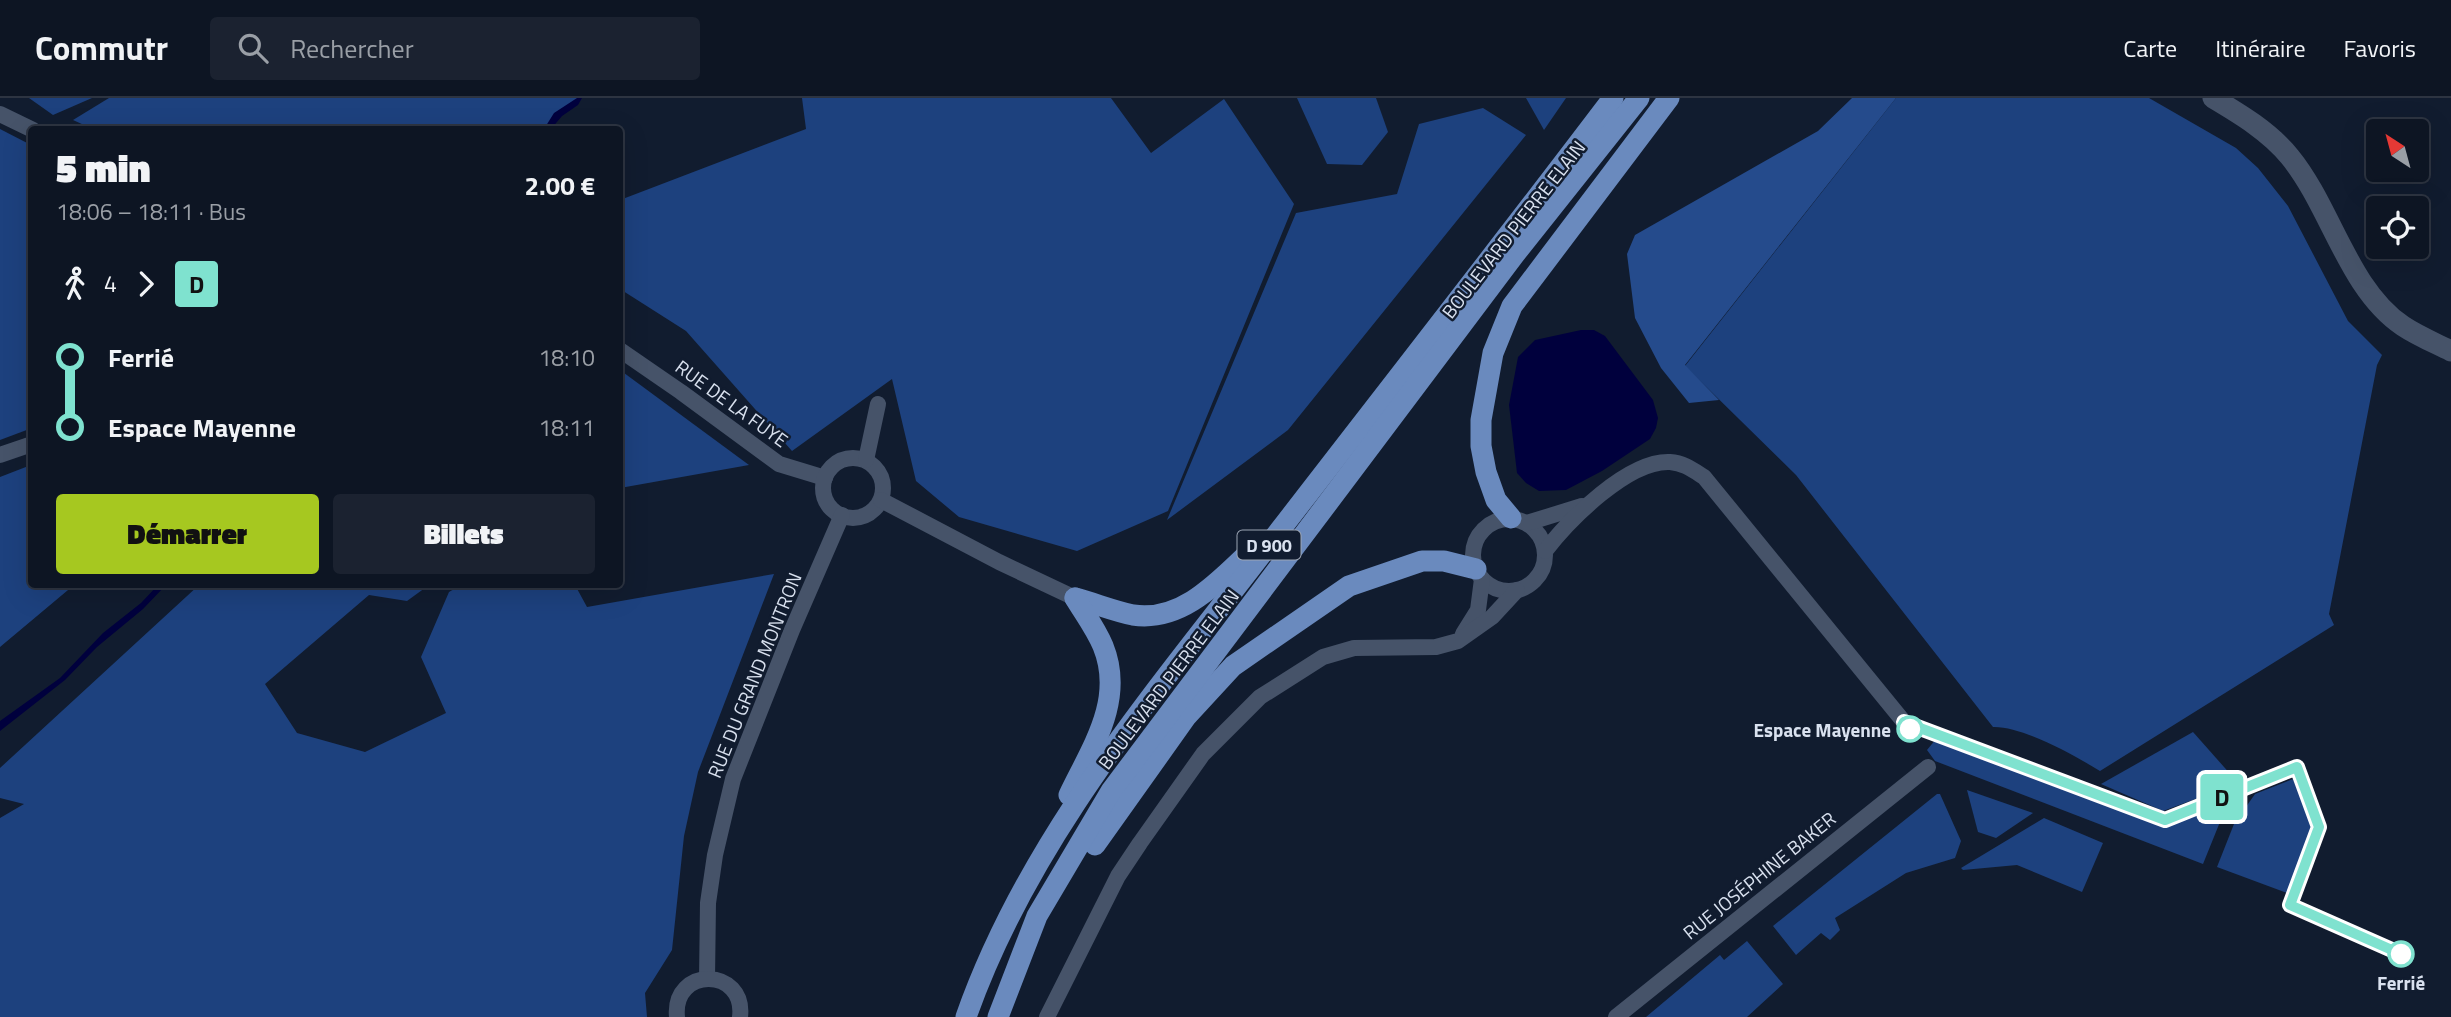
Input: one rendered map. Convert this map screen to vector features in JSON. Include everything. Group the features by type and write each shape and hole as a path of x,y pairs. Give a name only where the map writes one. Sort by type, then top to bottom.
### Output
{"main road":[{"name":"BOULEVARD PIERRE ELAIN","path":"966,1017 1002,933 1037,863 1126,729 1614,98"},
{"name":"BOULEVARD PIERRE ELAIN","path":"998,1017 1037,916 1111,791 1506,265 1639,98"},
{"path":"1519,521 1496,500 1480,446 1481,421 1493,353 1512,306 1669,98"},
{"path":"1076,598 1135,615 1172,612 1204,593 1300,504"},
{"path":"1024,947 1131,790 1186,717 1233,666 1349,586 1422,561 1444,561 1479,574"},
{"path":"1037,863 1102,727 1112,692 1111,672 1103,645 1076,598"}],"street":[{"path":"2213,98 2247,118 2288,154 2308,182 2374,299 2402,325 2451,351"},
{"path":"0,114 28,128"},
{"name":"RUE DE LA FUYE","path":"623,352 779,464 825,478"},
{"path":"866,460 878,404"},
{"path":"0,455 28,445"},
{"path":"846,458 866,460 880,473 883,491 876,508 860,517 834,511 825,496 825,478 837,462 846,458"},
{"path":"1545,551 1587,504 1633,473 1654,464 1670,462 1688,466 1704,477 1904,722"},
{"path":"881,500 999,562 1076,598"},
{"path":"1458,642 1478,610 1479,574 1474,548 1483,530 1491,523 1519,521 1587,504"},
{"name":"RUE DU GRAND MONTRON","path":"707,979 708,903 715,855 733,779 792,630 842,515"},
{"path":"1479,574 1498,589 1517,590 1527,587 1542,571 1545,551 1542,539 1536,530 1519,521"},
{"path":"1047,1017 1118,876 1203,754 1260,697 1323,657 1354,648 1436,647 1458,642 1492,617 1517,590"},
{"name":"RUE JOSÉPHINE BAKER","path":"1616,1017 1928,767"},
{"path":"677,1017 677,1004 681,994 696,981 707,979 724,982 732,988 740,1005 740,1017"}],"shaded area":[{"path":"29,98 92,98 53,115"},
{"path":"109,98 579,98 548,126 86,126 73,120"},
{"path":"577,98 582,98 578,105 554,126 546,126 554,113"},
{"path":"802,98 1111,98 1151,153 1224,99 1294,204 1168,511 1077,551 959,517 916,481 892,379 792,451 686,331 623,291 623,199 806,129"},
{"path":"1297,98 1376,98 1388,132 1362,165 1327,164"},
{"path":"1526,98 1566,98 1544,130"},
{"path":"1852,98 1896,98 1685,365 1719,400 1689,403 1661,368 1635,318 1627,254 1635,235 1818,131"},
{"path":"1896,98 2149,98 2236,148 2258,168 2288,206 2348,321 2382,355 2377,365 2329,614 2334,625 2100,771 2033,736 1993,727 1796,475 1685,366"},
{"path":"1483,108 1526,135 1288,430 1167,520 1296,213 1397,194 1419,124"},
{"path":"0,129 28,143 28,430 0,440"},
{"path":"1581,330 1594,330 1605,336 1653,400 1658,418 1656,428 1650,439 1602,471 1566,490 1539,491 1517,473 1509,405 1518,357 1535,340"},
{"path":"623,372 749,465 623,487"},
{"path":"28,466 28,588 70,588 0,647 0,477"},
{"path":"774,574 698,772 684,836 672,950 645,993 647,1017 0,1017 0,818 24,804 0,798 0,768 196,588 425,588 407,601 369,595 265,684 297,733 365,752 446,713 421,657 449,592 456,588 577,588 587,607"},
{"path":"155,588 163,588 143,609 97,647 65,680 0,731 0,721 60,678 103,633"},
{"path":"2193,732 2236,784 2163,811 2101,784"},
{"path":"1936,739 2164,827 2228,802 2231,804 2222,817 2203,864 1935,761 1927,750"},
{"path":"2293,779 2312,827 2287,893 2217,867 2234,824 2255,794"},
{"path":"1967,790 2033,813 1996,838 1978,832"},
{"path":"1940,794 1961,841 1955,858 1906,873 1835,918 1840,930 1830,940 1821,933 1796,955 1773,926"},
{"path":"2044,818 2103,843 2082,892 2017,865 1963,870 1961,868"},
{"path":"1747,941 1783,984 1747,1017 1646,1017 1720,955 1724,960"}],"bus line":[{"name":"D","path":"1910,729 1904,722 2165,820 2297,767 2319,827 2290,905 2401,954"}],"place":[{"name":"Espace Mayenne","path":"1910,729"},
{"name":"Ferrié","path":"2401,954"}]}
